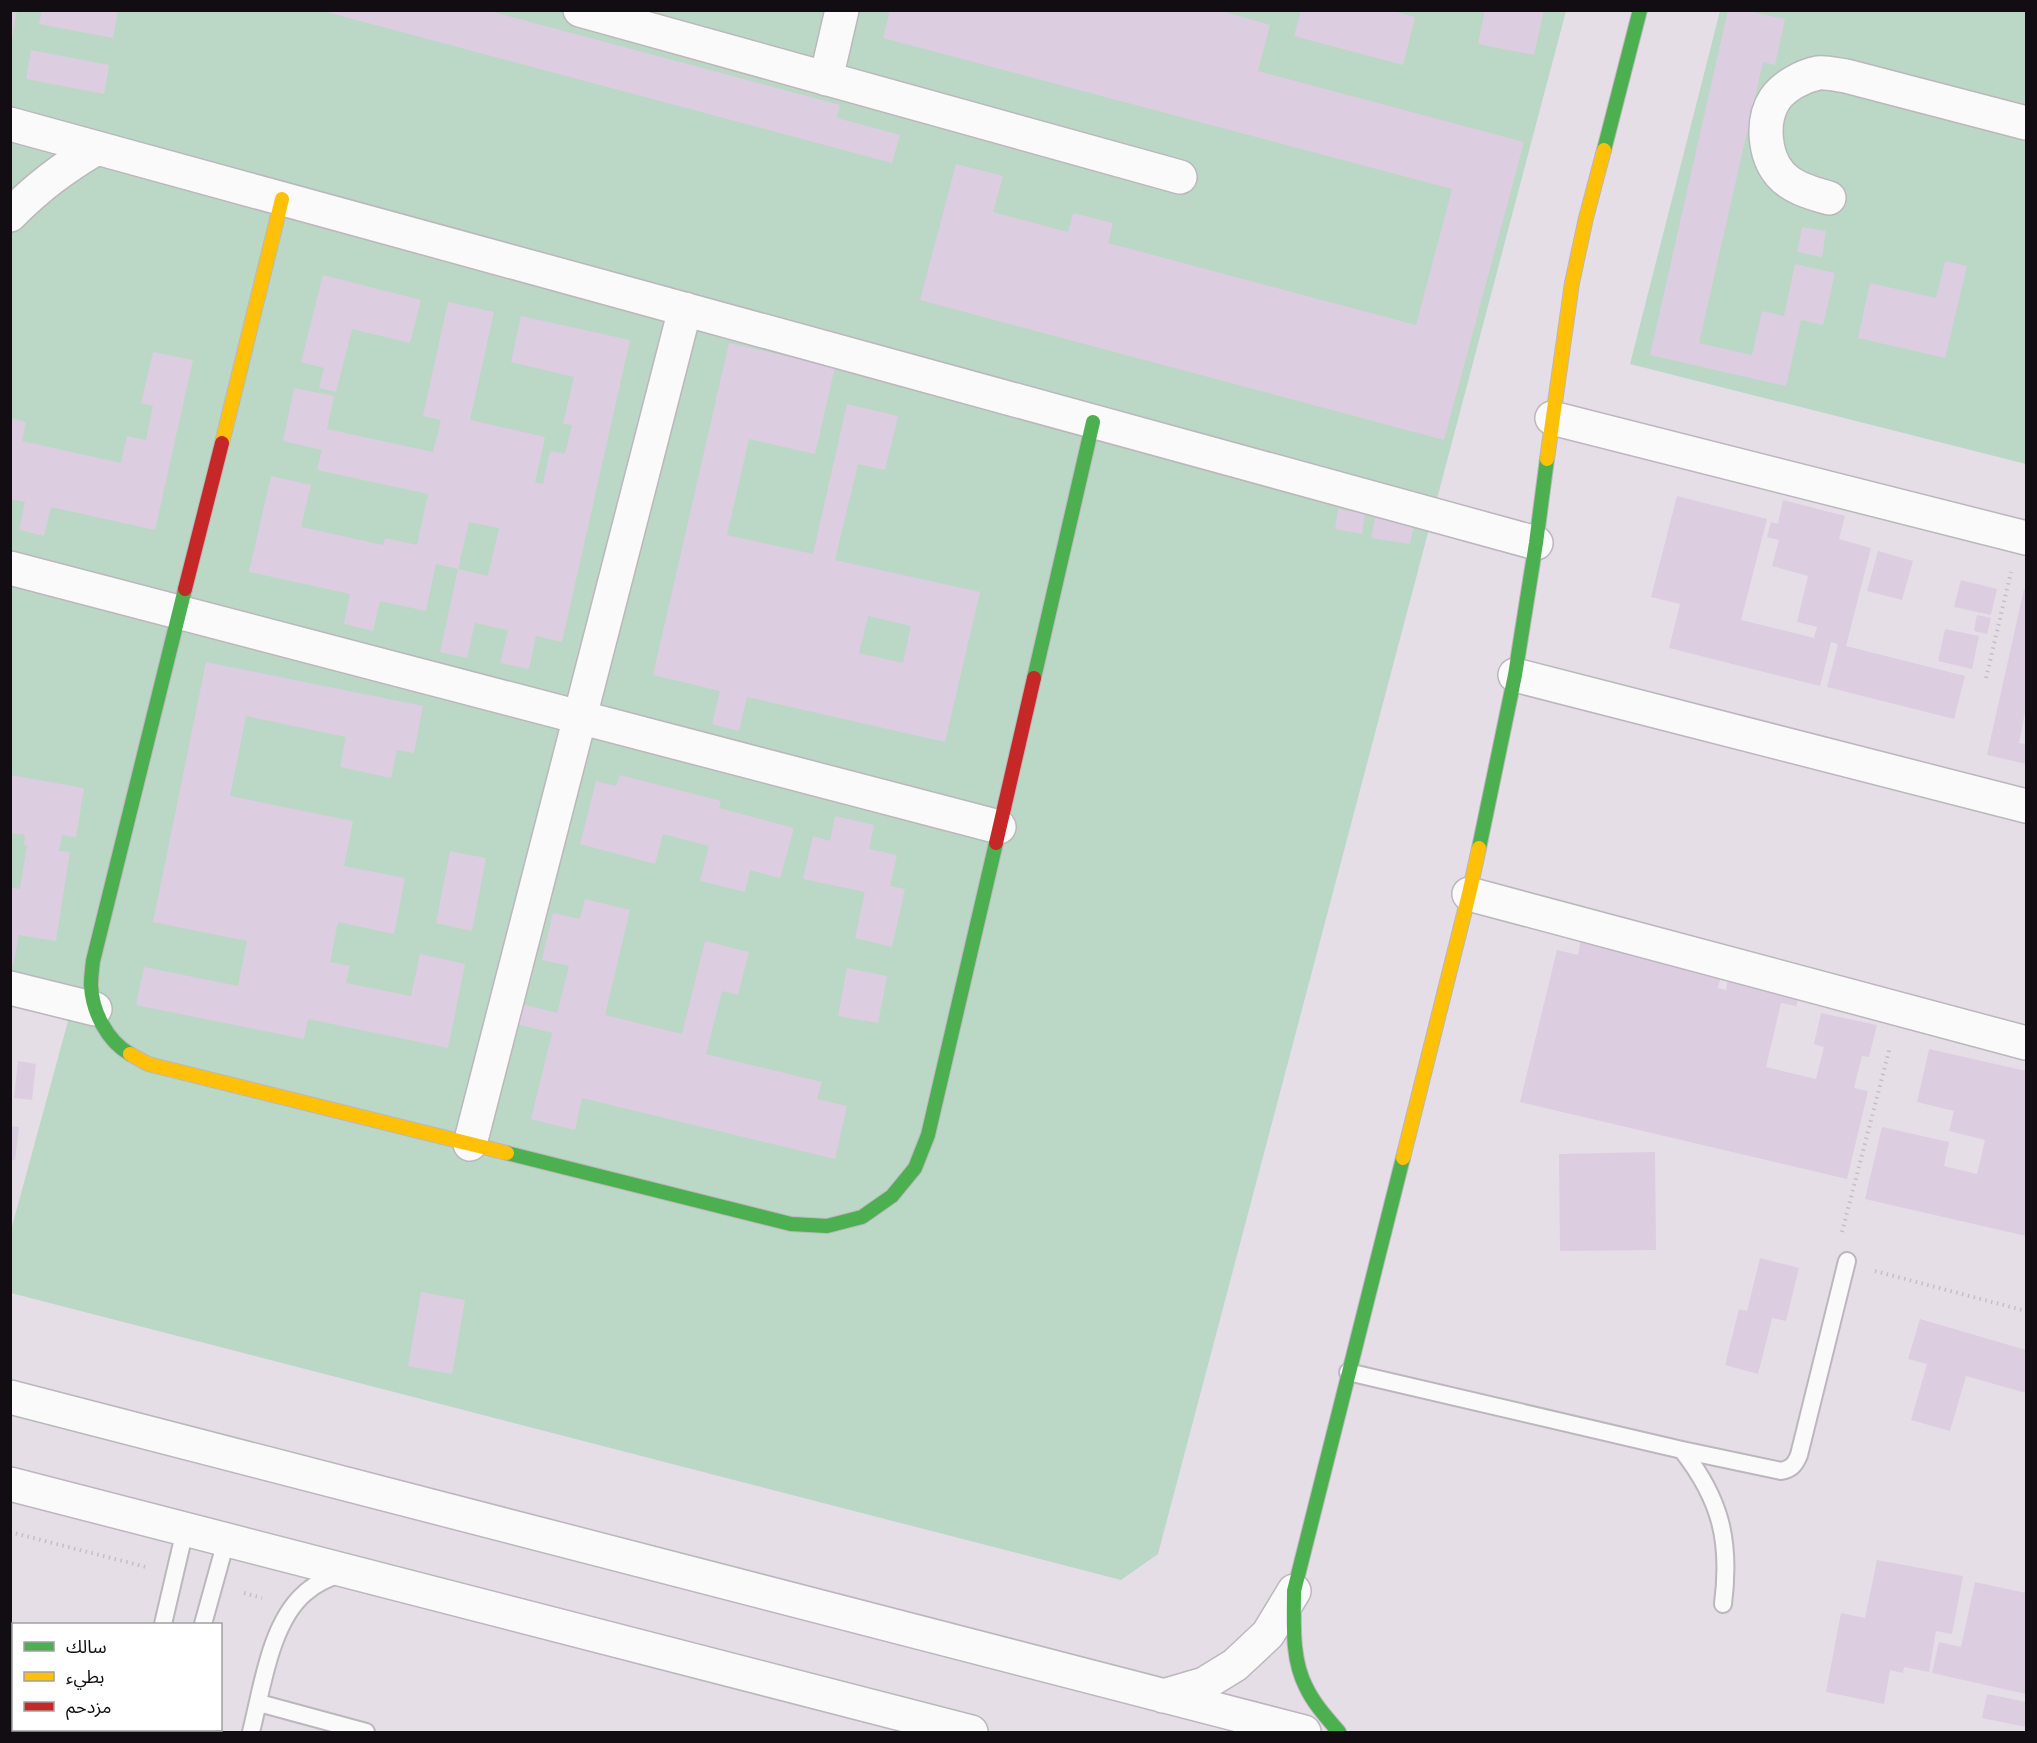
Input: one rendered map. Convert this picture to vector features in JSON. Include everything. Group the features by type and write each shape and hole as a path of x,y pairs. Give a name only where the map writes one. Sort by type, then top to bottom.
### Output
{"street":[{"path":"580,10 1180,177"},
{"path":"826,79 842,10"},
{"path":"1339,1732 1320,1710 1302,1680 1294,1635 1294,1591 1469,894 1515,675 1572,284 1586,218 1640,10"},
{"path":"1829,198 1801,190 1780,174 1767,151 1766,125 1775,99 1794,82 1819,73 1846,76 2026,123"},
{"path":"10,124 1536,543"},
{"path":"10,215 65,167 97,148"},
{"path":"282,199 93,962 91,985 96,1009 107,1032 125,1051 148,1064 791,1224 827,1226 862,1216 892,1196 915,1168 928,1134 1093,422"},
{"path":"470,1144 684,309"},
{"path":"1552,418 2023,537"},
{"path":"10,568 999,827"},
{"path":"1515,675 2026,806"},
{"path":"1469,894 2026,1043"},
{"path":"10,988 96,1009"},
{"path":"10,1396 1304,1732"},
{"path":"10,1484 971,1732"},
{"path":"1163,1696 1204,1684 1235,1665 1268,1634 1294,1591"}],"lane":[{"path":"1348,1372 1682,1450 1781,1471 1790,1469 1796,1464 1847,1261"},
{"path":"1682,1450 1699,1472 1712,1496 1721,1522 1726,1549 1727,1577 1723,1604"},
{"path":"163,1623 184,1530"},
{"path":"203,1623 226,1541"},
{"path":"251,1732 274,1640 282,1622 293,1605 305,1593 322,1581 346,1572"},
{"path":"259,1704 366,1732"}],"path":[{"path":"1986,678 2023,537"},
{"path":"1900,1009 1839,1244 1841,1253 1855,1266 2026,1311"}],"green space":[{"path":"10,11 1566,11 1158,1554 1121,1580 11,1293 11,1230 68,1021 11,1005"},
{"path":"1720,11 2026,11 2026,464 1630,364"}],"building":[{"path":"10,10 17,10 12,41 10,41"},
{"path":"42,10 118,10 113,38 39,24"},
{"path":"319,10 486,10 840,105 837,118 900,135 892,163"},
{"path":"890,10 1218,10 1270,25 1258,71 1524,142 1444,440 920,300 956,164 1003,176 993,212 1068,232 1073,213 1113,223 1108,243 1416,325 1452,189 883,38"},
{"path":"1301,10 1389,10 1415,17 1403,65 1294,36"},
{"path":"1485,10 1544,10 1534,55 1478,44"},
{"path":"1728,10 1744,10 1785,19 1775,65 1763,62 1699,343 1752,355 1762,311 1784,316 1795,264 1835,273 1823,325 1801,320 1786,386 1650,355"},
{"path":"31,50 109,65 104,94 26,79"},
{"path":"1802,227 1826,231 1822,257 1797,252"},
{"path":"1945,261 1967,266 1945,358 1858,338 1870,283 1936,298"},
{"path":"323,275 421,300 410,343 352,329 336,392 319,388 324,368 301,362"},
{"path":"448,302 494,312 470,420 545,437 535,482 543,484 550,451 565,454 572,425 563,424 574,377 511,362 521,316 630,340 562,642 536,636 529,669 500,663 508,630 475,623 467,658 440,652 458,569 436,564 426,611 380,601 373,631 344,624 350,594 249,572 271,476 311,485 301,527 383,545 385,538 417,545 428,494 317,470 322,450 283,441 294,388 334,396 327,429 433,452 441,420 423,416","holes":["469,522 499,528 488,576 458,569"]},
{"path":"729,343 835,367 815,454 749,439 727,535 813,554 847,404 898,416 885,470 858,464 835,560 980,592 945,742 747,697 739,731 712,724 720,691 653,675","holes":["868,616 911,626 903,663 859,653"]},
{"path":"153,352 193,360 155,530 51,507 44,536 19,530 25,502 10,499 10,418 26,422 22,441 121,463 127,436 146,440 153,406 141,403"},
{"path":"1677,496 1767,519 1741,620 1814,638 1817,627 1797,622 1808,576 1772,566 1779,540 1767,537 1771,522 1778,524 1783,500 1845,516 1839,539 1871,548 1846,646 1965,676 1954,719 1827,687 1838,644 1831,642 1820,686 1669,648 1680,604 1651,597"},
{"path":"1338,509 1365,514 1362,534 1335,529"},
{"path":"1375,517 1414,524 1410,544 1371,538"},
{"path":"1878,551 1913,561 1902,600 1867,591"},
{"path":"1961,580 1997,589 1991,615 1954,607"},
{"path":"2024,589 2026,589 2026,707 2019,743 2026,744 2026,764 1987,755"},
{"path":"1977,615 1991,618 1987,634 1974,631"},
{"path":"1945,629 1979,636 1972,669 1938,661"},
{"path":"206,662 423,706 414,753 397,750 391,778 340,767 346,737 246,716 230,796 353,821 344,866 405,878 394,934 338,922 330,962 350,966 346,983 411,996 420,954 465,964 448,1048 308,1019 304,1039 136,1005 144,967 238,986 247,941 153,922"},
{"path":"10,775 84,788 76,837 62,835 59,851 70,852 56,941 19,935 13,967 10,967 10,887 20,889 27,845 24,845 25,835 10,833"},
{"path":"620,775 721,801 719,808 794,828 780,878 750,870 745,892 700,881 709,846 663,834 655,864 580,844 596,781 616,786"},
{"path":"835,816 874,825 869,849 897,855 890,886 905,889 892,947 855,938 865,892 803,879 813,836 830,841"},
{"path":"450,851 486,858 472,931 436,923"},
{"path":"585,899 630,910 605,1015 682,1034 705,941 749,952 738,995 722,991 706,1054 822,1082 817,1099 847,1106 835,1159 582,1098 575,1130 531,1119 552,1033 517,1024 522,1004 557,1013 569,966 542,960 553,913 580,919"},
{"path":"1581,939 1722,971 1718,988 1726,990 1728,977 1799,995 1796,1006 1781,1003 1766,1067 1816,1079 1824,1047 1814,1044 1821,1013 1877,1025 1869,1057 1862,1056 1854,1088 1868,1091 1847,1179 1520,1102 1557,950 1578,955"},
{"path":"847,968 887,976 878,1023 838,1016"},
{"path":"1929,1049 2026,1071 2026,1236 1865,1199 1882,1127 1949,1142 1944,1166 1977,1174 1985,1140 1949,1131 1954,1111 1917,1102"},
{"path":"18,1061 36,1064 32,1100 14,1098"},
{"path":"10,1126 19,1127 15,1160 10,1159"},
{"path":"1655,1152 1656,1250 1560,1251 1559,1154"},
{"path":"1760,1258 1799,1268 1786,1321 1772,1318 1758,1374 1725,1365 1739,1309 1747,1311"},
{"path":"421,1292 465,1300 452,1374 408,1366"},
{"path":"1920,1319 2026,1350 2026,1393 1966,1376 1950,1431 1911,1420 1927,1364 1908,1359"},
{"path":"1877,1560 1963,1576 1952,1634 1936,1631 1929,1672 1904,1667 1903,1673 1890,1670 1884,1704 1826,1692 1841,1613 1865,1618"},
{"path":"1975,1582 2026,1593 2026,1694 1932,1673 1939,1642 1961,1647"},
{"path":"10,1673 12,1674 12,1731 66,1731 10,1732"},
{"path":"1987,1694 2026,1702 2026,1727 1982,1718"}],"traffic: fast":[{"path":"1604,150 1640,10"},
{"path":"1034,678 1093,422"},
{"path":"1479,848 1515,675 1547,459"},
{"path":"130,1054 114,1041 98,1015 92,995 92,967 185,589"},
{"path":"507,1153 791,1224 827,1226 862,1217 892,1196 915,1168 928,1135 996,843"},
{"path":"1339,1732 1321,1711 1301,1676 1294,1640 1294,1591 1403,1158"}],"traffic: slow":[{"path":"1547,459 1572,283 1604,150"},
{"path":"222,443 282,199"},
{"path":"1403,1158 1479,848"},
{"path":"130,1054 148,1064 507,1153"}],"traffic: jam":[{"path":"185,589 222,443"},
{"path":"996,843 1034,678"}]}
